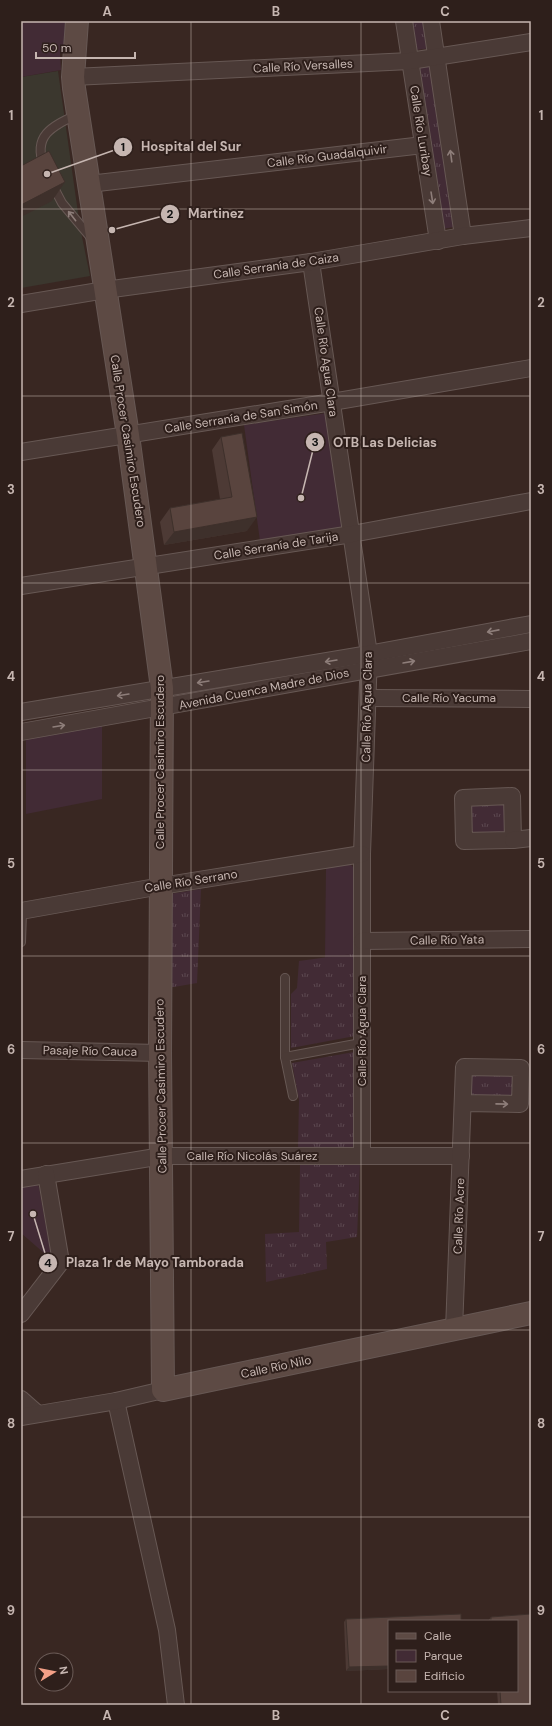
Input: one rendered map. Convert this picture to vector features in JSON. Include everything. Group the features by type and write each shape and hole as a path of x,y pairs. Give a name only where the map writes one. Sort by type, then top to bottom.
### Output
{"main road":[{"name":"Calle Procer Casimiro Escudero","path":"77,21 73,77 147,567 161,698 160,1052 163,1390"},
{"name":"Calle Río Nilo","path":"163,1390 531,1313"}],"street":[{"name":"Calle Río Luribay","path":"404,21 438,241"},
{"path":"431,21 463,236"},
{"name":"Calle Río Versalles","path":"73,77 410,61 531,42"},
{"name":"Calle Río Guadalquivir","path":"89,184 423,145"},
{"name":"Calle Serranía de Caiza","path":"21,304 105,290 311,262 463,236 531,228"},
{"name":"Calle Río Agua Clara","path":"311,262 370,662 362,854 362,1156"},
{"name":"Calle Serranía de San Simón","path":"21,452 332,402 531,368"},
{"name":"Calle Serranía de Tarija","path":"21,586 352,534 531,501"},
{"name":"Avenida Cuenca Madre de Dios","path":"370,662 531,624"},
{"name":"Avenida Cuenca Madre de Dios","path":"21,732 161,698 370,662 531,642"},
{"name":"Avenida Cuenca Madre de Dios","path":"21,712 161,698"},
{"name":"Calle Río Yacuma","path":"368,698 531,699"},
{"path":"513,840 531,838"},
{"name":"Calle Río Serrano","path":"22,911 161,886 362,854"},
{"name":"Calle Río Yata","path":"362,941 531,939"},
{"name":"Pasaje Río Cauca","path":"21,1050 160,1052"},
{"path":"464,1067 521,1068 526,1087 520,1104 463,1103 464,1067"},
{"name":"Calle Río Acre","path":"454,1330 463,1103"},
{"name":"Calle Río Nicolás Suárez","path":"21,1179 162,1156 461,1156"},
{"path":"21,1314 61,1262 46,1174"},
{"name":"Calle Río Nilo","path":"21,1417 116,1402 163,1390"},
{"path":"21,1399 38,1414"},
{"path":"116,1402 167,1630 176,1705"}],"lane":[{"path":"78,114 50,130 41,141 40,155 62,203 98,246"},
{"path":"21,942 22,911"},
{"path":"285,978 285,1057 293,1096"},
{"path":"285,1057 361,1043"}],"shaded area":[{"path":"58,71 80,227 90,276 21,288 21,77"}],"green space":[{"path":"21,21 68,21 65,43 60,54 61,70 21,77"},
{"path":"411,21 426,21 431,48 416,50"},
{"path":"431,66 454,227 442,229 419,68"},
{"path":"327,413 344,527 260,541 244,425"},
{"path":"102,725 102,799 26,814 26,737"},
{"path":"504,803 505,835 473,836 471,804"},
{"path":"349,863 356,870 358,953 325,958 326,865"},
{"path":"201,889 197,983 168,988 170,894"},
{"path":"358,953 355,1036 291,1048 291,994 297,988 299,961"},
{"path":"354,1052 358,1150 298,1150 299,1100 292,1063"},
{"path":"470,1072 515,1073 514,1100 470,1099"},
{"path":"300,1164 360,1164 357,1237 326,1242 327,1269 266,1282 265,1234 299,1232"},
{"path":"21,1183 37,1184 39,1187 52,1260 21,1233"}],"building":[{"path":"49,151 65,182 21,205 21,166"},
{"path":"242,433 257,517 174,532 170,508 232,497 221,437"},
{"path":"461,1614 461,1620 388,1620 388,1666 349,1667 346,1619"},
{"path":"531,1614 531,1705 501,1705 500,1692 518,1692 518,1620 491,1620 491,1617"}],"place":[{"name":"Hospital del Sur","path":"47,174"},
{"name":"Martinez","path":"112,230"},
{"name":"OTB Las Delicias","path":"301,498"},
{"name":"Plaza 1r de Mayo Tamborada","path":"33,1214"}]}
